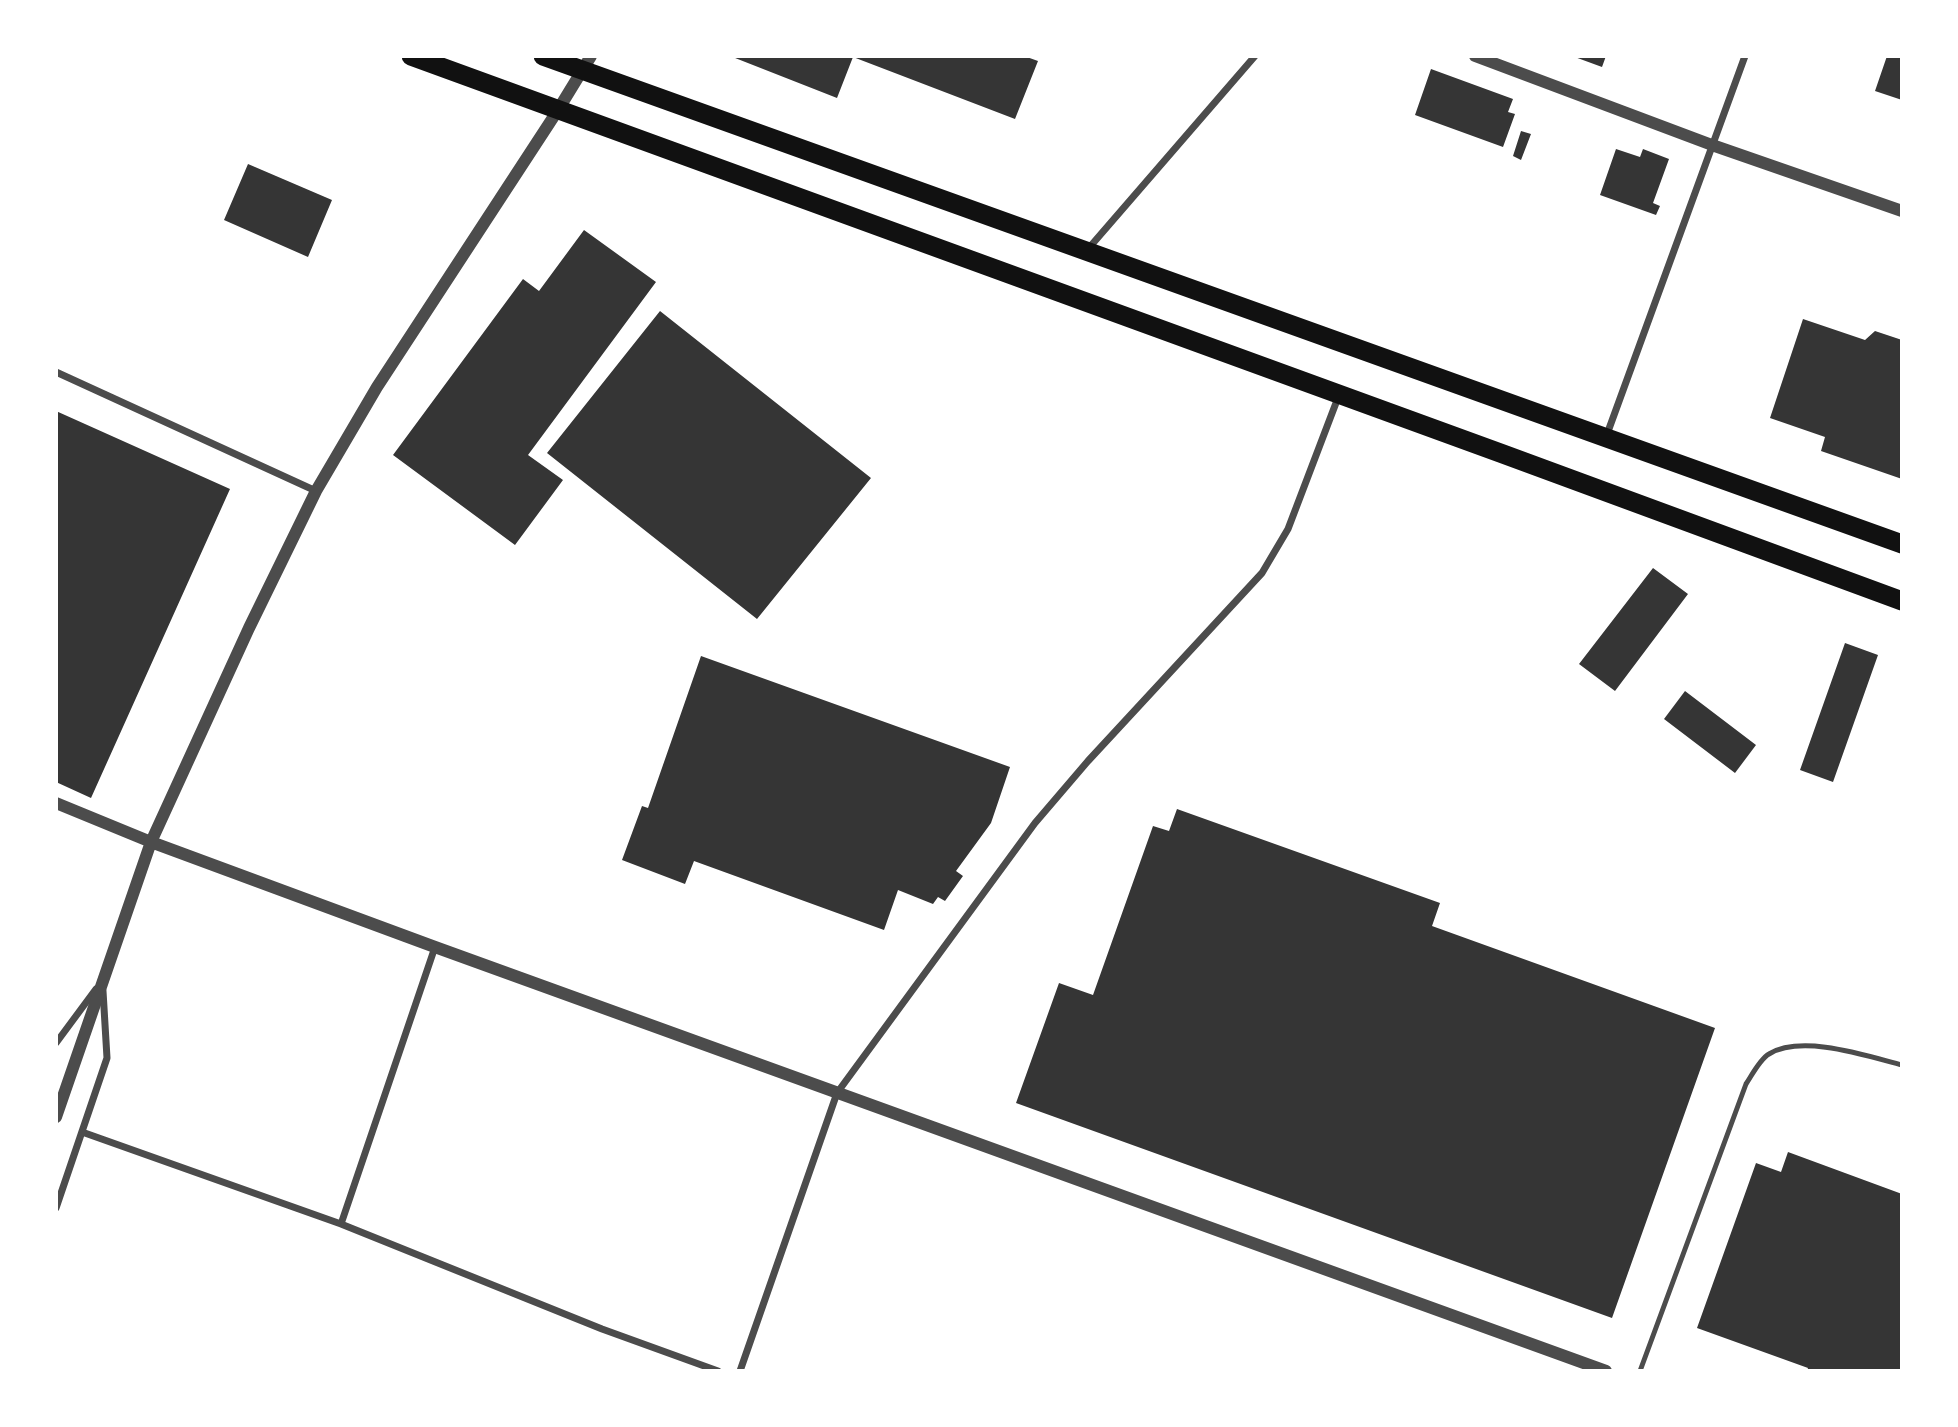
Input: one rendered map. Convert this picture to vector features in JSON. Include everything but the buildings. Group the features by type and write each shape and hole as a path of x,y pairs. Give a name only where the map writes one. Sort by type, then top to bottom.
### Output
{"highway":[{"path":"411,56 1902,601"},
{"path":"543,56 587,63 1085,251 1902,544"}],"street":[{"path":"1085,251 1255,56"},
{"path":"1475,56 1712,145 1902,211"},
{"path":"1606,437 1745,56"},
{"path":"56,1117 151,842 249,628 316,491 377,387 587,63"},
{"path":"56,372 316,491"},
{"path":"740,1371 837,1093 1035,823 1088,761 1262,573 1288,529 1339,394"},
{"path":"56,803 151,842 435,947 1606,1371"},
{"path":"341,1224 435,947"},
{"path":"56,1043 103,980"},
{"path":"56,1208 107,1058 103,980"},
{"path":"82,1132 341,1224 602,1329 718,1371"}],"lane":[{"path":"1640,1371 1746,1083 1768,1054 1797,1045 1853,1053 1902,1065"}]}
